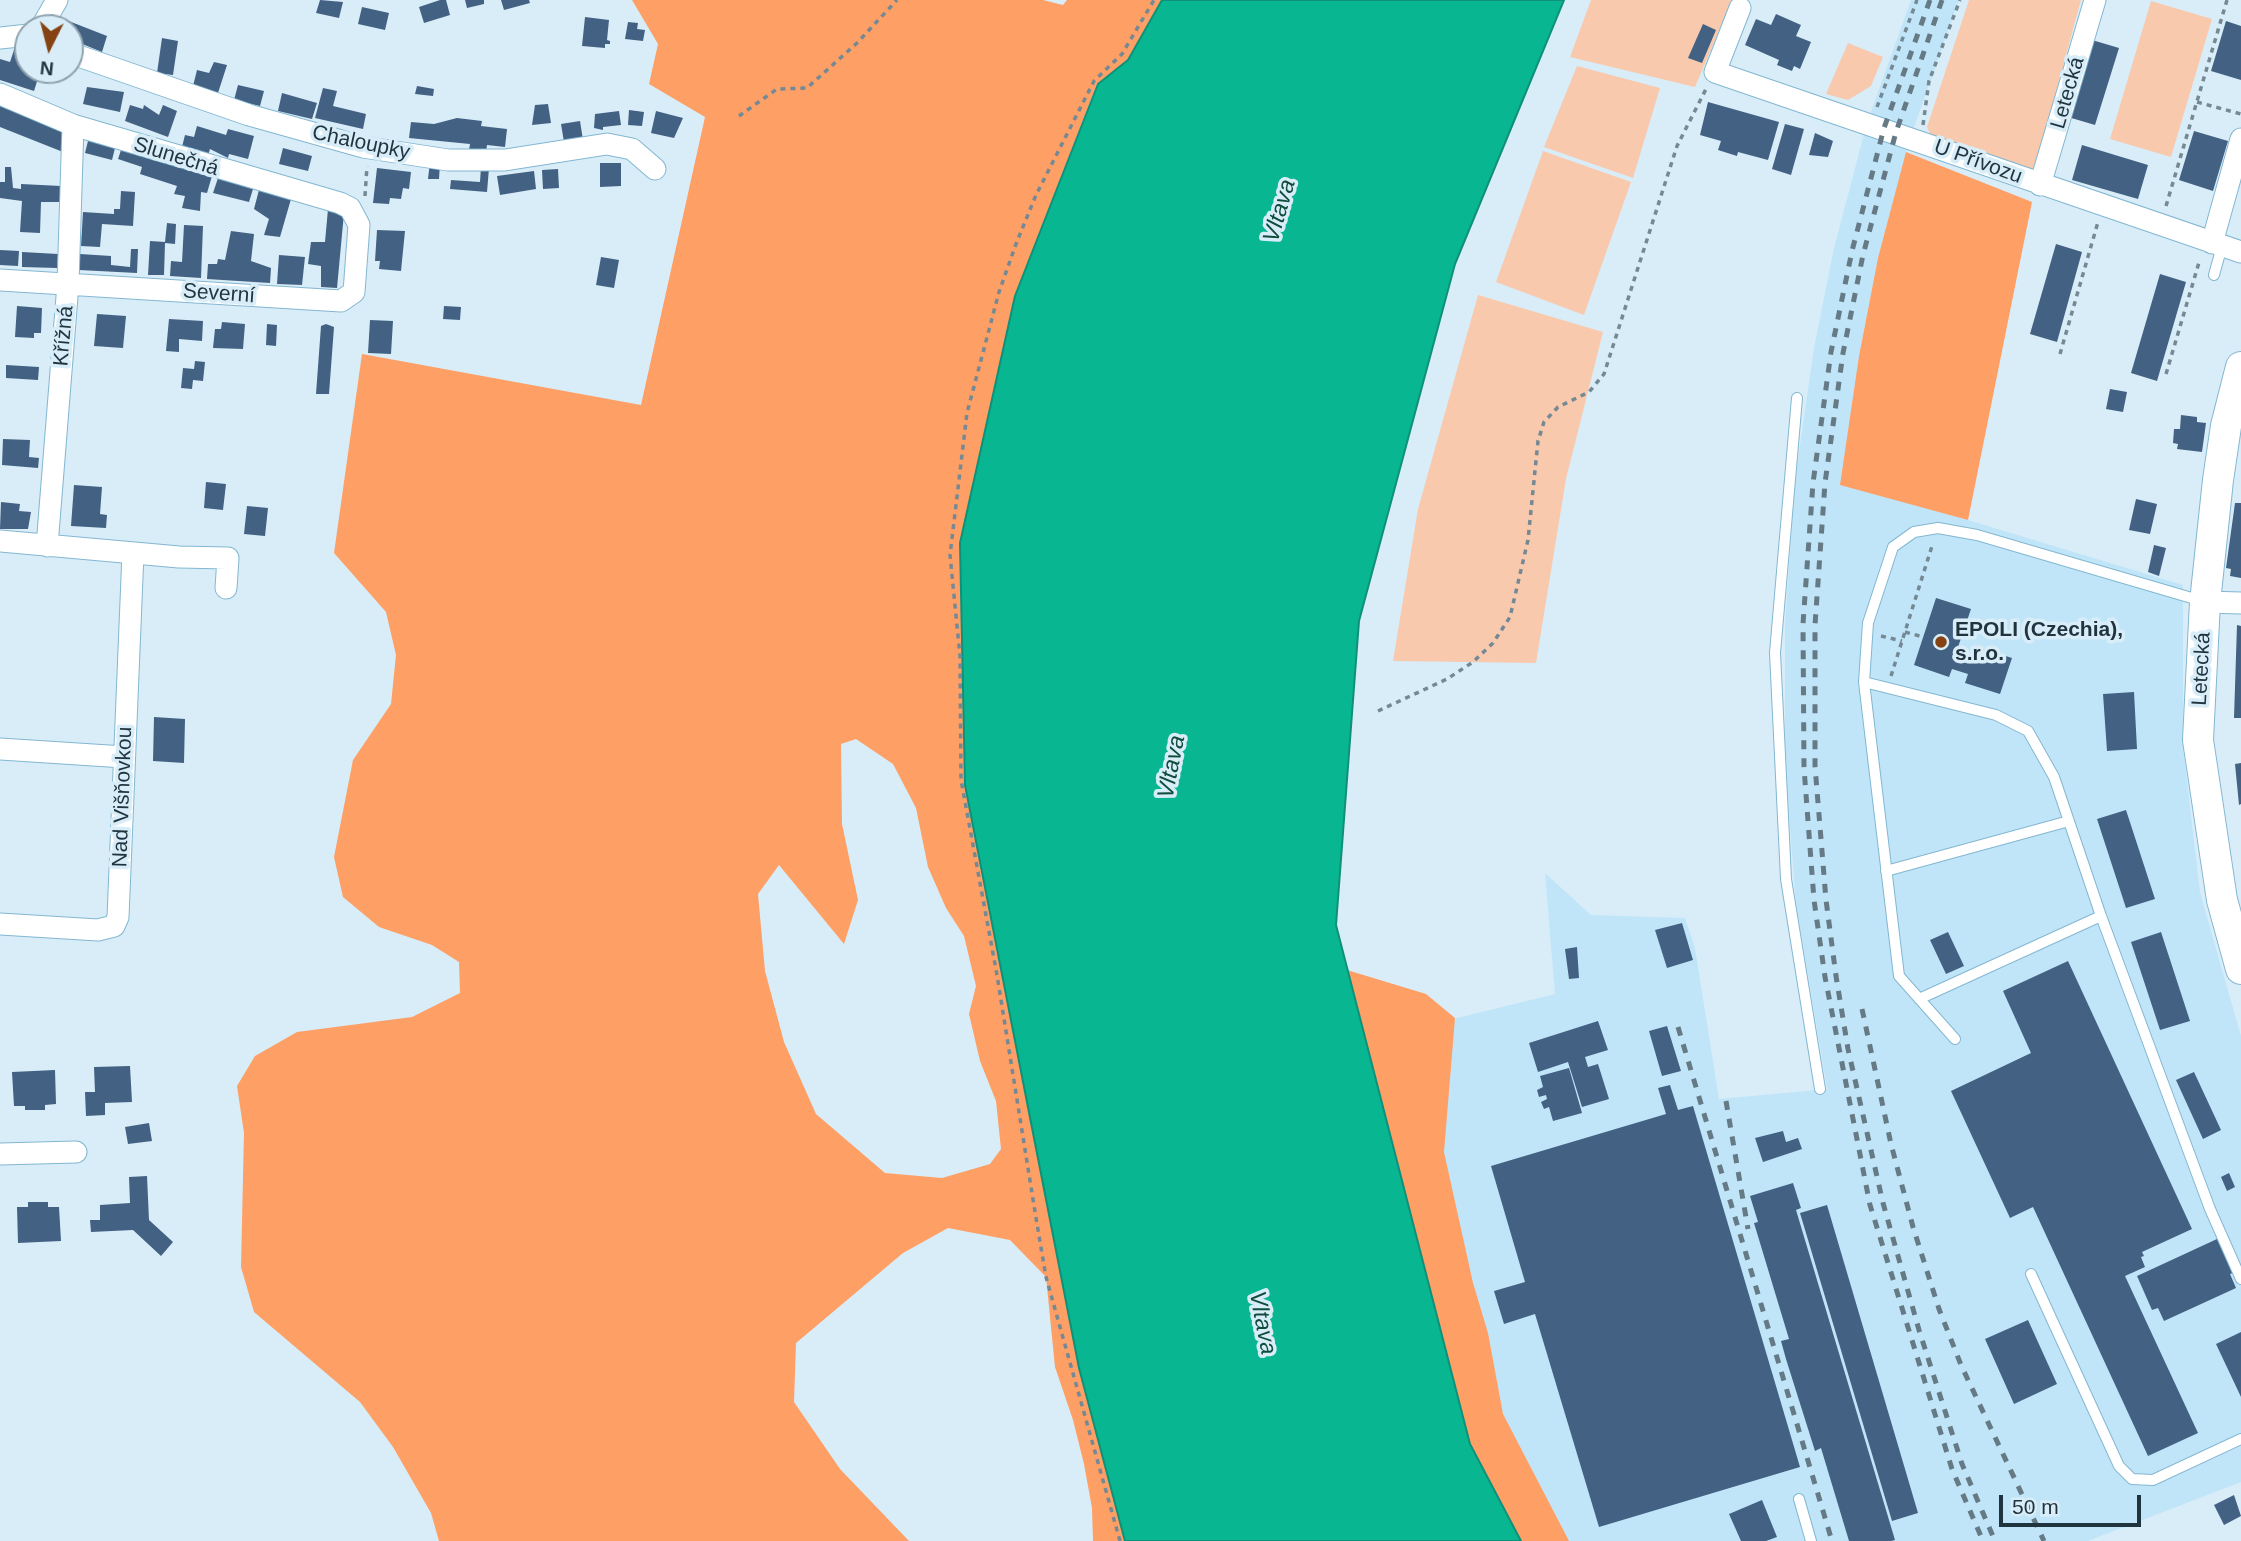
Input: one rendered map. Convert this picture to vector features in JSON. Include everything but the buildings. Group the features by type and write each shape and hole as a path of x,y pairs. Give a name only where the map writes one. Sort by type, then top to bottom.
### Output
{"street":[{"name":"Letecká","path":"2040,186 2095,0"},
{"path":"1715,72 1740,8"},
{"name":"Chaloupky","path":"84,58 249,115 363,147 449,160 505,160 607,144 632,149 655,169"},
{"name":"U Přívozu","path":"1715,72 1919,140 2040,186 2220,246"},
{"name":"Slunečná","path":"0,94 73,125 340,203 356,219"},
{"name":"Křížná","path":"47,546 68,284 73,125"},
{"path":"2220,246 2241,139"},
{"name":"Severní","path":"0,280 341,302 354,292 356,219"},
{"name":"Letecká","path":"2241,367 2226,426 2205,602 2199,740 2221,900 2241,969"},
{"path":"0,541 228,558 226,588"},
{"name":"Nad Višňovkou","path":"0,925 98,930 114,926 118,917 133,553"},
{"path":"2205,602 2241,603"},
{"path":"0,749 124,757"},
{"path":"0,1154 76,1152"}],"lane":[{"path":"2214,275 2220,246"},
{"path":"1797,398 1775,653 1786,879 1820,1089"},
{"path":"1955,1039 1899,976 1864,682 1867,633 1893,547 1914,532 1938,528 1978,535 2205,602"},
{"path":"1864,682 1996,715 2028,731 2054,776 2101,916 2210,1209 2241,1279"},
{"path":"1886,871 2069,821"},
{"path":"1919,999 2101,916"},
{"path":"2031,1274 2119,1466 2132,1479 2153,1480 2241,1439"},
{"path":"1798,1499 1811,1541"}],"path":[{"path":"739,116 777,89 807,88 857,43 897,0"},
{"path":"1120,1541 1049,1289 1035,1217 997,975 961,780 960,656 950,555 967,413 999,292 1016,244 1037,195 1094,81 1122,54 1154,0"},
{"path":"1867,124 1917,0"},
{"path":"1919,140 1929,80 1960,0"},
{"path":"2161,226 2227,0"},
{"path":"1378,711 1447,679 1473,662 1493,643 1510,617 1528,540 1538,441 1544,422 1558,407 1589,391 1604,374 1677,146 1715,72"},
{"path":"2197,102 2241,114"},
{"path":"356,219 364,213 368,165 359,157 363,147"},
{"path":"2060,354 2102,206"},
{"path":"2166,374 2220,246"},
{"path":"1888,688 1938,528"},
{"path":"1905,632 1923,638"},
{"path":"1867,633 1902,641"}],"shaded area":[{"path":"632,0 1043,0 1063,5 1067,0 1162,0 1128,60 1097,84 1015,296 960,543 965,785 1079,1368 1125,1541 1093,1541 1092,1508 1084,1464 1055,1367 1046,1277 1010,1240 948,1228 903,1253 796,1343 794,1402 840,1469 909,1541 439,1541 431,1513 393,1447 360,1402 254,1312 241,1267 244,1133 237,1086 255,1056 297,1032 412,1017 460,993 459,962 432,945 379,927 343,897 334,857 353,760 391,704 396,655 386,612 334,553 362,354 641,405 705,117 649,84 658,44","holes":["856,739 893,764 916,808 928,867 946,908 964,936 976,986 969,1014 980,1061 996,1101 1001,1149 990,1164 942,1178 885,1173 816,1114 784,1042 765,971 758,894 779,865 844,944 858,900 842,824 841,744"]},
{"path":"1591,0 1732,0 1695,87 1570,57"},
{"path":"1911,0 1959,0 1911,136 1878,258 1859,356 1841,484 2183,585 2183,747 2200,892 2241,1036 2241,1482 2088,1541 1521,1541 1388,1035 1555,994 1545,873 1591,915 1685,918 1695,948 1719,1099 1827,1089 1796,903 1785,767 1785,624 1795,480 1814,348 1834,248 1867,123"},
{"path":"1969,0 2081,0 2034,173 1933,140 1927,127"},
{"path":"2151,1 2212,19 2171,157 2110,139"},
{"path":"1848,43 1883,57 1871,86 1848,100 1826,94"},
{"path":"1577,66 1660,88 1633,178 1544,147"},
{"path":"1543,151 1631,182 1584,315 1496,282"},
{"path":"1906,152 2032,202 1968,520 1840,485 1859,356 1878,258"},
{"path":"1478,295 1603,332 1566,479 1536,663 1393,661 1418,509"},
{"path":"1347,970 1426,994 1455,1018 1444,1152 1473,1283 1488,1333 1503,1414 1569,1541 1521,1541 1470,1445"}],"water":[{"name":"Vltava","path":"1162,0 1564,0 1455,264 1359,621 1336,925 1470,1444 1521,1541 1125,1541 1079,1368 965,785 960,543 1015,296 1098,84 1128,60"}],"railway":[{"path":"1930,0 1884,128 1852,251 1831,352 1813,483 1803,624 1804,768 1814,900 1825,977 1870,1205 1952,1469 1983,1541"},
{"path":"1942,0 1896,132 1863,255 1843,353 1825,483 1815,625 1815,766 1826,900 1836,976 1848,1049 1883,1203 1919,1330 1962,1464 1995,1541"},
{"path":"1862,1009 1891,1144 1939,1309 1961,1365 2044,1541"},
{"path":"1678,1027 1832,1541"},
{"path":"1726,1101 1748,1229"}],"place":[{"name":"EPOLI (Czechia), s.r.o.","path":"1941,642"}]}
